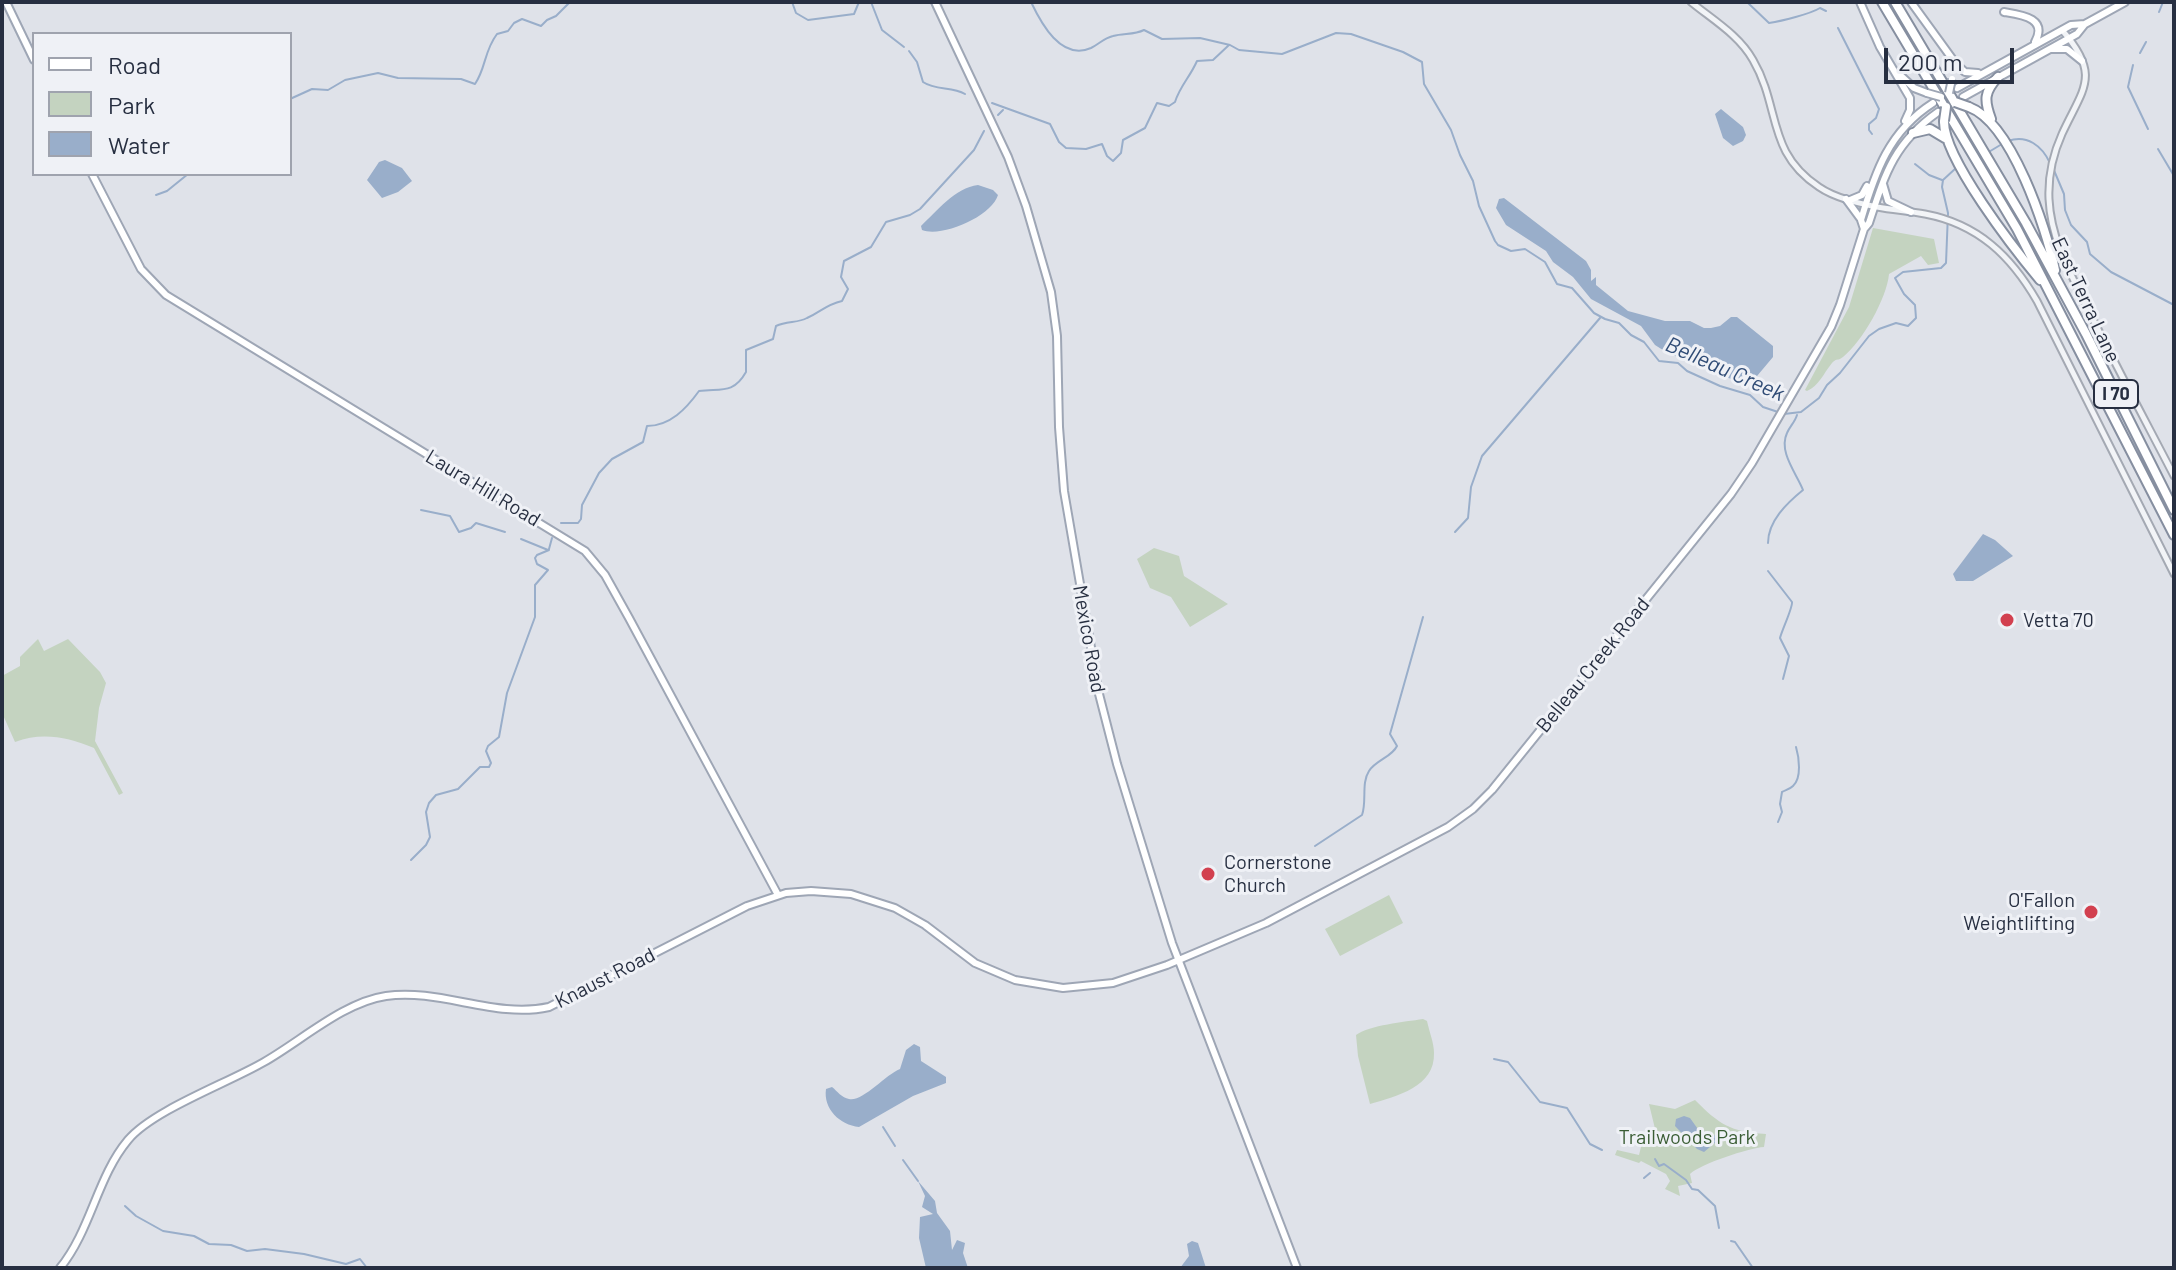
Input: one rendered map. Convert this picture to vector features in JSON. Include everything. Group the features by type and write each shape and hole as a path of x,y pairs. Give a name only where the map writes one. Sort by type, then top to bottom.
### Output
{"highway":[{"name":"I 70","path":"1882,2 1982,168 2053,297 2174,535"},
{"name":"I 70","path":"1895,2 1992,162 2056,279 2174,510"},
{"path":"1998,77 1986,95 1986,105 2032,199 2052,257 2056,279"},
{"path":"1996,127 1969,107 1950,99 1944,121 1946,139 2004,232 2053,297"},
{"path":"1913,133 1930,129 1946,139"}],"main road":[{"path":"6,2 32,56"},
{"name":"Mexico Road","path":"935,2 1008,157 1031,221 1051,292 1058,353 1061,468 1099,694 1151,880 1297,1268"},
{"path":"1860,2 1880,47 1911,102 1909,115 1875,173 1861,220"},
{"path":"1911,2 1948,55 1965,72 1975,74 1985,71"},
{"path":"1899,131 1933,103 1950,99 1998,77 2077,34 2085,24 2125,2"},
{"path":"2004,12 2035,21 2039,32 2033,45"},
{"path":"1950,99 1985,71 2071,25 2085,24"},
{"path":"2049,49 2067,49 2082,61"},
{"path":"1948,55 1953,69 1950,99"},
{"path":"1896,71 1914,88 1950,99"},
{"name":"Belleau Creek Road","path":"1179,960 1266,923 1448,827 1482,801 1731,494 1788,402 1836,315 1864,229 1869,223 1892,159 1913,133 1950,99"},
{"path":"1864,229 1858,211 1848,199 1865,192 1875,173"},
{"name":"Laura Hill Road","path":"93,176 141,269 166,295 524,512 592,558 626,612 778,895"},
{"path":"1882,181 1888,201 1911,212"},
{"name":"Knaust Road","path":"60,1268 78,1242 113,1165 132,1135 154,1119 270,1059 355,1006 375,998 402,995 516,1009 549,1007 740,909 778,895 821,891 851,894 883,903 917,920 985,969 1038,986 1073,988 1113,983 1179,960"}],"street":[{"path":"1691,2 1727,29 1752,57 1767,92 1778,137 1789,158 1819,188 1866,204 1927,214 1959,224 2001,251 2025,281 2174,574"},
{"path":"2062,30 2082,61"},
{"name":"East Terra Lane","path":"2082,61 2084,91 2053,158 2049,198 2052,224 2065,262 2174,476"}],"green space":[{"path":"1873,228 1934,239 1939,263 1928,265 1921,256 1889,274 1879,307 1865,330 1850,350 1835,360 1818,383 1807,391 1849,307"},
{"path":"1154,548 1179,556 1184,576 1228,604 1190,627 1171,597 1150,588 1137,559"},
{"path":"38,639 44,651 68,639 100,672 106,683 95,741 123,793 119,795 94,748 54,737 35,737 15,742 3,715 2,676 20,666 20,657"},
{"path":"1389,895 1403,923 1340,956 1325,929"},
{"path":"1427,1021 1434,1049 1433,1065 1428,1074 1412,1088 1370,1104 1356,1035 1378,1026"},
{"name":"Trailwoods Park","path":"1695,1100 1726,1125 1766,1134 1764,1147 1725,1157 1695,1170 1690,1174 1692,1183 1678,1186 1680,1196 1665,1189 1670,1181 1666,1174 1641,1161 1615,1155 1617,1150 1639,1155 1643,1139 1658,1141 1649,1104 1675,1109"}],"water":[{"path":"1721,109 1743,127 1746,135 1743,141 1733,146 1723,138 1715,114"},
{"path":"385,160 402,168 412,181 398,192 382,198 367,180 379,162"},
{"path":"978,185 998,195 986,210 953,228 931,232 922,230 921,226 947,201"},
{"path":"1504,198 1586,261 1591,270 1591,281 1596,277 1596,285 1628,311 1665,321 1690,321 1704,328 1720,326 1731,317 1737,317 1773,346 1773,357 1752,382 1746,384 1666,352 1655,345 1641,326 1591,299 1573,277 1553,262 1546,251 1506,225 1496,208 1499,199"},
{"path":"1983,534 2013,556 1973,581 1956,581 1953,574"},
{"path":"914,1044 920,1047 921,1061 946,1077 946,1083 913,1096 859,1127 845,1123 834,1115 827,1103 826,1089 832,1087 849,1099 861,1096 900,1069 906,1050"},
{"path":"1684,1116 1690,1118 1700,1132 1717,1136 1716,1142 1704,1152 1697,1149 1675,1126 1676,1119"},
{"path":"918,1181 935,1201 937,1213 950,1231 952,1250 957,1240 965,1243 963,1253 968,1268 926,1268 919,1238 920,1217 933,1214 922,1207 925,1196"},
{"path":"1192,1241 1198,1243 1206,1268 1180,1268 1189,1256 1187,1244"}],"waterway":[{"path":"292,98 312,89 328,90 345,80 378,73 398,78 461,79 475,84 497,34 508,31 522,19 541,26 570,2"},
{"path":"792,2 796,13 808,20 854,14 859,2"},
{"path":"871,2 882,30 904,47"},
{"name":"Belleau Creek","path":"1031,2 1054,38 1061,45 1080,51 1110,37 1144,30 1162,39 1200,38 1239,50 1282,54 1336,33 1351,34 1422,62 1424,84 1451,130 1473,181 1479,206 1498,245 1511,251 1525,249 1545,262 1557,284 1572,288 1594,313 1619,323 1644,342 1659,361 1678,363 1687,371 1750,395 1763,407 1778,412"},
{"path":"1747,2 1769,23 1820,8 1826,11"},
{"path":"2159,12 2163,2"},
{"path":"1838,28 1879,109 1876,118 1869,124 1872,134"},
{"path":"2140,53 2146,42"},
{"path":"992,103 1050,124 1059,142 1066,148 1086,149 1102,144 1113,161 1121,153 1123,140 1145,128 1157,103 1169,106 1175,102 1197,61 1213,60 1229,45"},
{"path":"909,51 917,62 923,82 965,94"},
{"path":"2133,65 2128,87 2148,129"},
{"path":"998,115 1003,110"},
{"path":"561,523 578,523 582,505 599,473 612,459 643,442 647,426 663,423 677,415 699,391 726,389 736,384 746,372 746,350 773,339 776,326 804,320 842,301 848,289 841,277 844,261 871,247 886,222 920,209 974,150 984,131"},
{"name":"Belleau Creek","path":"2008,141 2028,140 2043,151 2050,163"},
{"name":"Belleau Creek","path":"1987,153 2002,144"},
{"path":"2158,149 2174,176"},
{"path":"1915,164 1942,180"},
{"name":"Belleau Creek","path":"1784,414 1801,412 1819,398 1869,336 1896,323 1908,326 1916,318 1915,305 1895,278 1903,272 1941,268 1946,263 1948,213 1942,187 1943,180 1956,168"},
{"name":"Belleau Creek","path":"2053,168 2064,194 2065,210 2071,225 2087,242 2090,254 2111,272 2174,305"},
{"path":"156,195 167,191 186,176"},
{"path":"1455,532 1468,518 1471,487 1482,456 1600,318"},
{"path":"1768,543 1775,520 1803,490 1785,448 1787,433 1797,415"},
{"path":"421,510 450,516 459,532 476,523 505,532"},
{"path":"549,549 552,538"},
{"path":"521,539 548,550"},
{"path":"411,860 430,837 426,812 429,803 436,795 458,789 480,767 489,767 491,763 486,751 499,737 507,693 535,617 535,585 548,570 537,564 535,558 549,550"},
{"path":"1768,571 1792,602 1780,638 1789,656 1783,679"},
{"path":"1315,846 1362,815 1369,771 1397,746 1390,734 1423,617"},
{"path":"1778,822 1782,812 1782,792 1793,786 1798,778 1796,747"},
{"path":"1494,1059 1508,1062 1540,1102 1567,1108 1590,1144 1602,1150"},
{"path":"883,1127 895,1146"},
{"path":"1655,1159 1659,1166 1664,1164 1715,1206 1719,1228"},
{"path":"903,1160 918,1181"},
{"path":"1644,1178 1650,1173"},
{"path":"125,1206 163,1231 194,1236 209,1244 231,1245 247,1251 265,1249 304,1254 346,1264 360,1259 367,1268"},
{"path":"1731,1241 1735,1242 1753,1268"}],"place":[{"name":"Vetta 70","path":"2007,620"},
{"name":"Cornerstone Church","path":"1208,874"},
{"name":"O'Fallon Weightlifting","path":"2091,912"}]}
